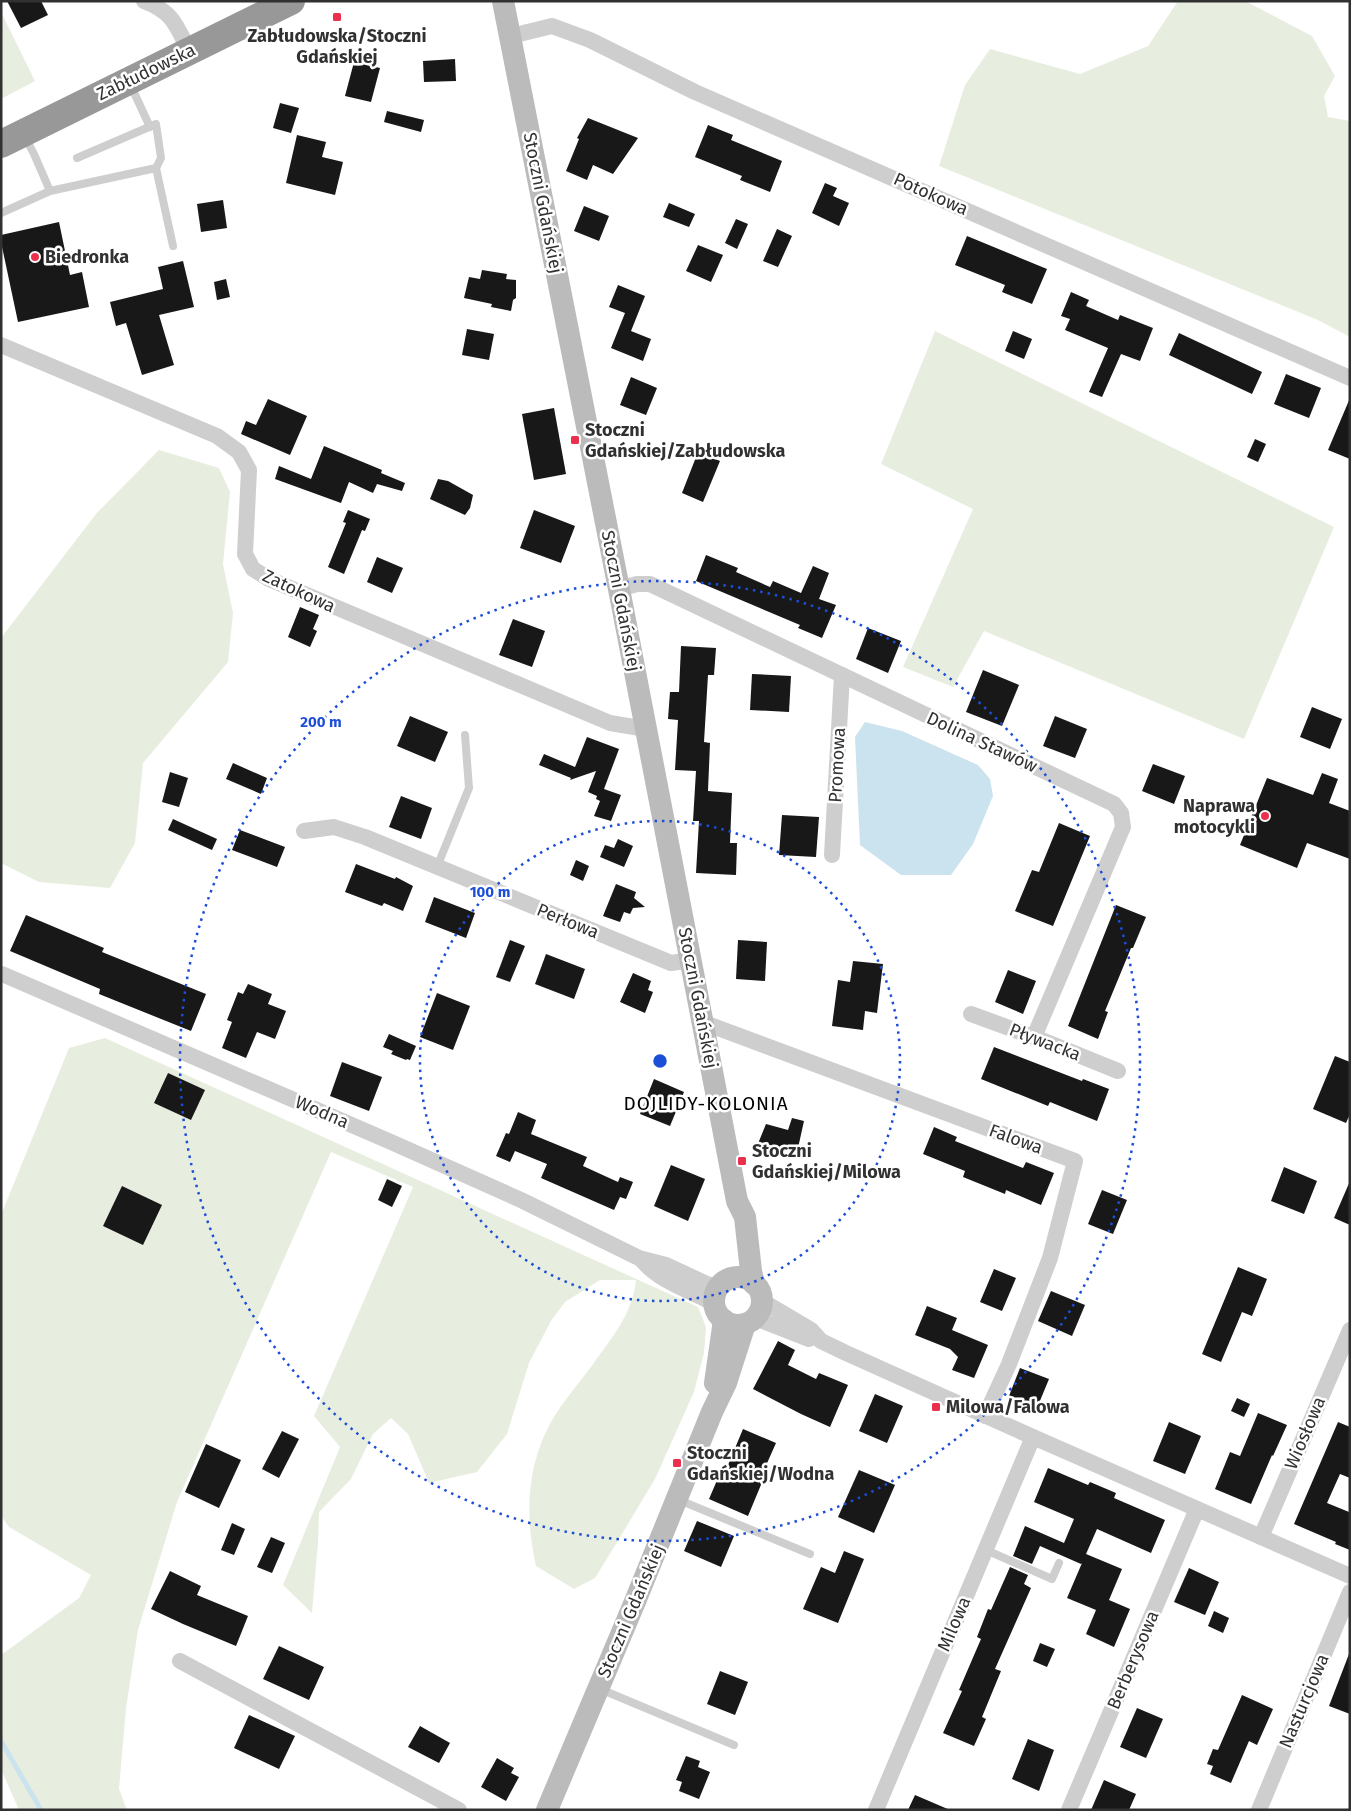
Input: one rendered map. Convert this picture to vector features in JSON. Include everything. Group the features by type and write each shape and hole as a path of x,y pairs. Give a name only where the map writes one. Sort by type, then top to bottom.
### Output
{"highway":[{"name":"Zabłudowska","path":"12,138 291,1"}],"street":[{"path":"144,1 156,6 169,15 178,28 189,51"},
{"name":"Stoczni Gdańskiej","path":"503,1 692,960 736,1201 734,1217 738,1302 712,1412 547,1810"},
{"name":"Potokowa","path":"511,36 552,26 590,40 695,92 1350,378"},
{"name":"Zatokowa","path":"1,345 217,436 239,452 249,470 245,554 253,568 269,579 610,723 646,729"},
{"name":"Dolina Stawów","path":"619,589 637,584 650,584 1114,804 1120,813 1122,826 1034,1037"},
{"name":"Promowa","path":"832,854 842,675"},
{"name":"Perłowa","path":"304,831 334,827 365,837 671,963 692,960"},
{"name":"Wodna","path":"2,974 391,1142 521,1200 639,1258 666,1265 707,1284 738,1302"},
{"name":"Pływacka","path":"971,1014 1118,1071"},
{"name":"Falowa","path":"702,1022 1075,1161 1050,1258 985,1416"},
{"path":"738,1302 807,1339 822,1341 909,1383 1350,1576"},
{"name":"Wiosłowa","path":"1261,1536 1350,1330"},
{"name":"Milowa","path":"876,1810 1033,1437"},
{"name":"Berberysowa","path":"1069,1810 1197,1509"},
{"name":"Nasturcjowa","path":"1259,1810 1350,1592"},
{"path":"180,1661 459,1810"}],"lane":[{"path":"129,81 150,127"},
{"path":"77,158 156,124 161,158 156,168 173,246"},
{"path":"12,138 34,154 50,191"},
{"path":"1,213 50,191 156,168"},
{"path":"437,867 469,788 465,736"},
{"path":"677,1499 810,1554"},
{"path":"986,1550 1052,1579 1059,1563"},
{"path":"598,1689 734,1745"}],"green space":[{"path":"1178,1 1245,1 1312,36 1335,76 1324,96 1328,117 1350,121 1350,337 1318,320 939,166 965,85 990,49 1080,74 1148,46"},
{"path":"1,12 35,81 1,99"},
{"path":"935,331 1334,527 1244,739 984,631 953,687 903,667 973,509 881,464"},
{"path":"159,450 219,468 230,492 223,564 233,613 228,662 143,763 135,843 110,888 39,882 1,863 1,638 96,514"},
{"path":"105,1038 698,1307 706,1327 704,1353 694,1392 655,1479 595,1578 574,1589 536,1566 532,1548 529,1511 532,1474 543,1439 551,1422 623,1321 631,1301 636,1280 600,1280 565,1302 551,1321 529,1363 507,1434 477,1472 429,1483 408,1434 391,1418 373,1434 351,1479 319,1512 312,1613 283,1585 340,1447 314,1416 413,1187 331,1152 177,1502 138,1630 126,1708 119,1789 127,1810 19,1810 1,1769 1,1655 79,1598 91,1575 9,1527 1,1516 1,1215 69,1048"}],"water":[{"path":"865,722 902,731 978,765 990,779 993,796 973,844 951,875 901,875 860,845 855,737"}],"building":[{"path":"7,1 41,1 48,15 21,28"},
{"path":"455,59 456,81 424,82 423,61"},
{"path":"354,62 380,68 371,102 345,96"},
{"path":"280,103 299,108 291,133 273,128"},
{"path":"387,111 424,120 421,132 384,122"},
{"path":"588,118 638,138 613,174 593,165 587,180 566,171 579,139 577,138"},
{"path":"708,125 733,135 731,140 782,161 770,192 740,180 742,176 695,157"},
{"path":"297,135 326,142 322,157 343,162 335,195 286,183"},
{"path":"825,183 837,188 833,196 849,203 839,226 812,213"},
{"path":"223,200 227,228 201,232 197,204"},
{"path":"669,203 695,214 689,227 663,217"},
{"path":"584,206 609,216 599,241 574,231"},
{"path":"736,219 748,224 737,249 725,243"},
{"name":"Biedronka","path":"59,222 70,275 82,272 89,307 18,322 1,235"},
{"path":"777,229 792,236 778,267 763,261"},
{"path":"967,236 1047,269 1032,304 1002,292 1005,285 955,265"},
{"path":"698,245 723,255 711,282 686,271"},
{"path":"183,261 194,307 159,315 174,365 142,375 126,323 116,326 110,302 163,289 158,267"},
{"path":"482,270 507,274 506,279 516,280 516,298 513,300 511,311 491,307 492,304 464,298 469,277 480,279"},
{"path":"226,279 230,297 217,300 214,282"},
{"path":"618,285 645,296 631,331 651,339 643,361 611,348 625,313 609,307"},
{"path":"1071,292 1089,300 1086,306 1118,320 1120,315 1153,328 1140,361 1121,354 1102,397 1089,392 1108,348 1065,330 1070,319 1061,316"},
{"path":"467,329 494,334 489,360 462,355"},
{"path":"1013,331 1032,339 1024,359 1005,351"},
{"path":"1179,333 1262,372 1252,394 1169,355"},
{"path":"1286,374 1321,388 1309,418 1274,404"},
{"path":"631,377 657,388 646,415 620,405"},
{"path":"1350,398 1350,459 1328,450"},
{"path":"268,399 307,416 290,455 241,434 246,421 256,425"},
{"path":"554,408 566,474 534,480 522,414"},
{"path":"1255,439 1266,444 1258,462 1247,457"},
{"path":"324,446 382,470 381,473 405,483 402,491 377,484 373,493 349,482 341,503 275,479 279,466 311,479"},
{"path":"698,452 720,461 703,502 682,493"},
{"path":"438,479 448,481 473,495 470,508 465,515 430,499"},
{"path":"348,510 370,519 365,531 362,530 344,574 328,567 346,523 343,522"},
{"path":"534,510 575,526 561,563 520,548"},
{"path":"706,555 738,568 736,572 770,587 773,581 801,593 813,566 829,573 819,599 836,605 822,638 798,628 800,625 696,581"},
{"path":"377,557 403,568 392,593 367,582"},
{"path":"300,607 319,615 313,629 317,631 310,647 288,637"},
{"path":"513,619 545,631 532,667 499,655"},
{"path":"868,628 901,641 888,673 856,659"},
{"path":"681,646 716,648 714,675 708,675 704,742 710,743 708,791 732,793 730,843 737,843 736,875 696,873 699,821 693,821 696,771 675,770 678,720 668,719 670,692 679,692"},
{"path":"983,670 1019,685 1002,726 966,712"},
{"path":"752,674 791,676 789,712 750,710"},
{"path":"1312,707 1342,719 1330,749 1300,737"},
{"path":"410,716 448,732 435,762 397,746"},
{"path":"1055,716 1087,729 1075,758 1043,746"},
{"path":"587,737 619,749 604,789 621,795 611,821 594,816 600,801 596,799 597,796 588,792 596,771 570,780 571,778 539,765 544,754 575,767"},
{"path":"233,763 267,778 261,794 226,779"},
{"path":"1153,764 1185,776 1174,804 1142,791"},
{"path":"170,772 188,778 179,807 162,802"},
{"path":"1322,773 1338,779 1329,803 1350,811 1350,859 1307,843 1297,868 1240,845 1267,778 1313,795"},
{"path":"401,796 432,808 421,839 389,827"},
{"path":"782,815 819,817 816,857 779,855"},
{"path":"173,819 217,839 212,850 168,830"},
{"path":"1059,823 1090,836 1053,926 1015,911 1032,870 1039,872"},
{"path":"240,830 285,847 277,867 232,850"},
{"path":"618,839 633,846 624,867 600,857 605,845 614,848"},
{"path":"576,860 589,866 583,881 570,875"},
{"path":"356,864 395,879 396,877 413,886 403,911 384,903 382,906 345,892"},
{"path":"616,884 636,892 634,898 645,907 633,908 630,914 624,912 620,922 603,916"},
{"path":"434,897 475,913 466,938 425,922"},
{"path":"1116,905 1146,917 1105,1011 1108,1012 1098,1039 1068,1026"},
{"path":"26,915 104,948 102,952 206,994 191,1031 99,994 100,989 10,951"},
{"path":"510,940 525,946 510,982 496,977"},
{"path":"738,940 767,942 765,981 736,979"},
{"path":"546,954 585,969 574,999 535,984"},
{"path":"853,961 883,964 877,1013 865,1011 863,1030 832,1026 838,980 850,982"},
{"path":"1008,970 1036,981 1023,1014 995,1002"},
{"path":"633,973 651,981 648,990 653,992 645,1013 620,1002"},
{"path":"248,984 272,994 268,1004 286,1011 275,1039 257,1032 246,1058 222,1048 232,1022 227,1020 238,992 243,994"},
{"path":"437,993 470,1006 453,1050 420,1037"},
{"path":"389,1034 416,1046 410,1060 391,1054 393,1051 383,1047"},
{"path":"994,1047 1082,1081 1083,1079 1109,1089 1097,1121 1050,1102 1048,1106 981,1079"},
{"path":"1335,1056 1350,1062 1350,1114 1346,1123 1313,1109"},
{"path":"342,1062 382,1077 369,1111 330,1096"},
{"path":"168,1073 205,1090 191,1120 154,1103"},
{"path":"654,1079 684,1092 670,1126 640,1114"},
{"path":"518,1112 536,1120 531,1134 587,1157 583,1166 618,1182 620,1177 633,1182 626,1199 620,1197 614,1210 541,1178 547,1164 515,1151 510,1162 496,1156 506,1133 509,1134"},
{"path":"792,1118 804,1121 796,1157 757,1146 766,1124 788,1130"},
{"path":"934,1127 957,1137 955,1141 1023,1168 1026,1162 1054,1173 1041,1205 1006,1190 1005,1194 963,1177 965,1171 923,1154"},
{"path":"671,1165 705,1179 688,1221 654,1206"},
{"path":"1284,1167 1317,1181 1304,1214 1271,1201"},
{"path":"387,1179 402,1186 392,1207 378,1200"},
{"path":"1350,1181 1350,1225 1334,1218"},
{"path":"122,1186 162,1205 143,1245 103,1226"},
{"path":"1102,1190 1127,1200 1113,1234 1088,1224"},
{"path":"1238,1267 1267,1279 1252,1316 1242,1312 1221,1362 1202,1354"},
{"path":"994,1269 1016,1278 1002,1311 980,1302"},
{"path":"1051,1291 1085,1305 1072,1336 1038,1321"},
{"path":"927,1306 957,1318 952,1330 988,1345 974,1378 952,1370 958,1357 950,1349 915,1335"},
{"path":"778,1341 795,1350 788,1365 816,1379 819,1373 848,1385 830,1427 753,1389"},
{"path":"1020,1368 1049,1379 1037,1408 1009,1396"},
{"path":"875,1394 903,1406 887,1443 859,1431"},
{"path":"1237,1398 1250,1404 1244,1417 1231,1411"},
{"path":"1258,1413 1287,1425 1251,1504 1215,1489 1230,1452 1240,1456"},
{"path":"1169,1422 1201,1436 1185,1474 1153,1461"},
{"path":"1338,1422 1350,1427 1350,1478 1340,1474 1327,1503 1349,1512 1350,1510 1350,1550 1294,1524"},
{"path":"743,1429 776,1443 760,1479 763,1480 748,1516 709,1499 724,1464 728,1465"},
{"path":"282,1431 299,1439 279,1478 262,1469"},
{"path":"206,1444 241,1460 219,1508 185,1492"},
{"path":"1048,1468 1088,1485 1090,1482 1116,1493 1114,1498 1165,1520 1151,1553 1097,1529 1086,1554 1122,1569 1109,1600 1130,1609 1114,1647 1086,1634 1096,1610 1067,1598 1082,1563 1040,1546 1032,1564 1013,1556 1025,1526 1064,1543 1074,1519 1034,1502"},
{"path":"859,1470 895,1485 874,1533 838,1517"},
{"path":"697,1521 734,1536 721,1567 684,1551"},
{"path":"232,1523 245,1529 234,1555 221,1550"},
{"path":"271,1537 285,1543 272,1573 257,1567"},
{"path":"844,1551 864,1559 838,1623 803,1609 821,1567 835,1573"},
{"path":"1010,1567 1028,1575 1024,1584 1031,1588 995,1669 1001,1671 982,1717 986,1719 974,1746 943,1733 962,1691 959,1690 981,1639 977,1637 988,1609 991,1610"},
{"path":"1189,1568 1219,1582 1205,1615 1174,1602"},
{"path":"170,1571 201,1586 197,1595 248,1616 236,1646 151,1609"},
{"path":"1214,1611 1229,1618 1223,1633 1208,1626"},
{"path":"1040,1643 1055,1649 1047,1667 1033,1661"},
{"path":"279,1646 324,1667 309,1700 263,1679"},
{"path":"1350,1654 1350,1714 1329,1706"},
{"path":"720,1671 748,1682 735,1715 707,1704"},
{"path":"1242,1695 1273,1709 1257,1745 1249,1741 1231,1783 1210,1774 1213,1766 1207,1764 1213,1749 1218,1750"},
{"path":"1137,1708 1163,1719 1146,1758 1120,1747"},
{"path":"249,1715 295,1736 279,1769 234,1748"},
{"path":"420,1726 450,1743 439,1763 408,1747"},
{"path":"1028,1739 1054,1750 1039,1791 1012,1779"},
{"path":"686,1756 700,1761 698,1767 710,1772 699,1799 679,1791 682,1782 676,1780"},
{"path":"497,1758 514,1768 511,1773 519,1777 506,1801 481,1787"},
{"path":"1104,1780 1136,1794 1129,1810 1091,1810"},
{"path":"915,1795 950,1810 908,1810"}],"waterway":[{"path":"1,1741 41,1810"}],"place":[{"name":"Zabłudowska/Stoczni Gdańskiej","path":"337,17"},
{"name":"Biedronka","path":"35,257"},
{"name":"Stoczni Gdańskiej/Zabłudowska","path":"575,440"},
{"name":"Naprawa motocykli","path":"1265,816"},
{"name":"Stoczni Gdańskiej/Milowa","path":"742,1161"},
{"name":"Milowa/Falowa","path":"936,1407"},
{"name":"Stoczni Gdańskiej/Wodna","path":"677,1463"}],"district":[{"name":"DOJLIDY-KOLONIA","path":"706,1103"}]}
